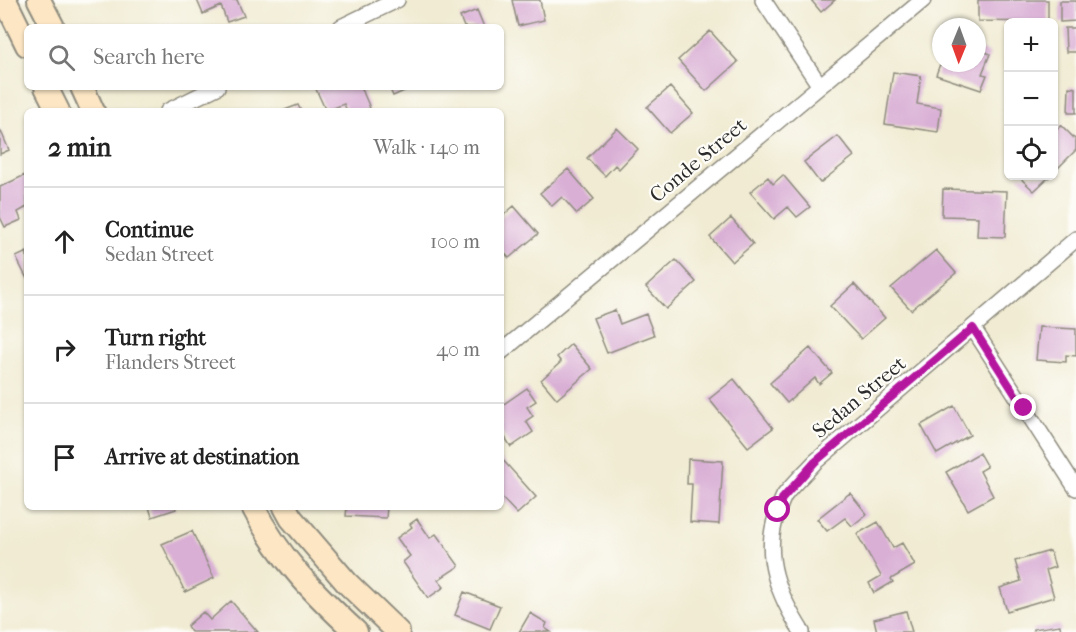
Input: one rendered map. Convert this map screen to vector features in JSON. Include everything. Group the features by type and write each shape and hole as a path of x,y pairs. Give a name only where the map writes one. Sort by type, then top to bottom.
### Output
{"street":[{"path":"5,0 24,39"},
{"path":"39,0 51,24"},
{"path":"347,24 397,0"},
{"path":"763,0 820,86"},
{"name":"Conde Street","path":"504,349 923,0"},
{"path":"48,90 56,108"},
{"path":"83,90 92,108"},
{"path":"174,108 212,90"},
{"name":"Sedan Street","path":"802,632 789,612 777,583 771,559 771,538 782,499 815,462 1076,239"},
{"path":"973,328 1076,488"},
{"path":"254,510 265,532 288,563 323,602 356,632"},
{"path":"265,532 291,510 347,583 398,632"}],"building":[{"path":"197,0 237,0 244,16 227,22 221,6 203,14"},
{"path":"512,0 540,0 544,20 518,26"},
{"path":"811,0 835,0 821,12"},
{"path":"978,0 1048,0 1048,18 1004,18 1004,21 986,21 986,18 978,18"},
{"path":"1060,1 1076,1 1076,21 1060,22"},
{"path":"477,10 483,24 463,24 460,17"},
{"path":"1065,28 1076,28 1076,52 1066,52"},
{"path":"710,31 738,62 706,91 678,60"},
{"path":"986,52 990,54 986,64"},
{"path":"893,72 921,76 917,104 941,108 938,132 885,124"},
{"path":"937,72 983,72 982,74 987,75 981,90 936,75"},
{"path":"670,87 693,113 670,133 647,107"},
{"path":"1069,87 1076,88 1076,113 1068,113"},
{"path":"316,90 362,90 370,108 346,108 344,104 334,108 325,108"},
{"path":"390,90 406,90 393,96"},
{"path":"1061,125 1076,140 1076,150 1058,168 1058,128"},
{"path":"617,128 638,149 619,169 615,165 605,176 587,158"},
{"path":"0,129 9,150 0,154"},
{"path":"838,136 854,156 820,183 804,162"},
{"path":"568,169 594,199 577,214 562,197 552,206 540,193"},
{"path":"24,175 24,209 18,212 21,220 5,227 0,217 0,187"},
{"path":"783,175 810,207 797,217 788,207 774,219 750,192 768,177 773,184"},
{"path":"1022,180 1046,180 1034,191"},
{"path":"943,189 1007,191 1005,237 977,236 978,217 942,216"},
{"path":"514,206 538,234 509,258 504,252 504,214"},
{"path":"731,218 753,244 732,262 710,237"},
{"path":"936,250 956,273 911,310 891,288"},
{"path":"24,253 24,273 16,257"},
{"path":"676,260 696,282 666,309 646,287"},
{"path":"854,284 885,318 861,339 830,306"},
{"path":"615,310 620,324 646,314 654,335 607,353 593,318"},
{"path":"1039,327 1076,329 1076,356 1066,355 1066,362 1036,360"},
{"path":"571,344 592,369 557,399 541,380 561,362 557,357"},
{"path":"810,348 832,373 819,384 815,378 787,403 770,383"},
{"path":"734,379 773,428 748,447 709,399"},
{"path":"527,388 536,401 527,407 533,416 526,421 533,432 511,447 504,436 504,404"},
{"path":"954,406 970,435 937,454 921,425"},
{"path":"979,453 987,467 980,471 993,496 968,510 946,472"},
{"path":"688,459 723,461 719,524 690,522 692,484 687,484"},
{"path":"504,461 536,497 517,514 504,500"},
{"path":"850,493 867,514 852,526 845,518 827,531 817,519"},
{"path":"150,510 173,510 152,517"},
{"path":"347,510 387,510 386,518 346,516"},
{"path":"417,519 430,538 436,534 459,566 438,580 444,587 428,598 403,562 410,556 397,538 412,527 410,524"},
{"path":"878,522 893,548 902,543 915,565 891,579 893,582 874,593 869,583 881,576 857,534"},
{"path":"192,531 214,578 185,592 162,544"},
{"path":"1050,551 1055,567 1046,570 1054,597 1007,611 1000,588 1021,581 1015,561"},
{"path":"464,592 500,606 490,629 455,615"},
{"path":"231,601 258,632 191,632 187,626 203,612 210,620"},
{"path":"906,611 912,632 877,632 874,619"},
{"path":"530,613 547,623 545,628 551,632 519,632"},
{"path":"1060,625 1061,632 1034,632 1033,629"}],"route":[{"path":"778,510 782,499 815,462 973,328 1024,408"}]}
